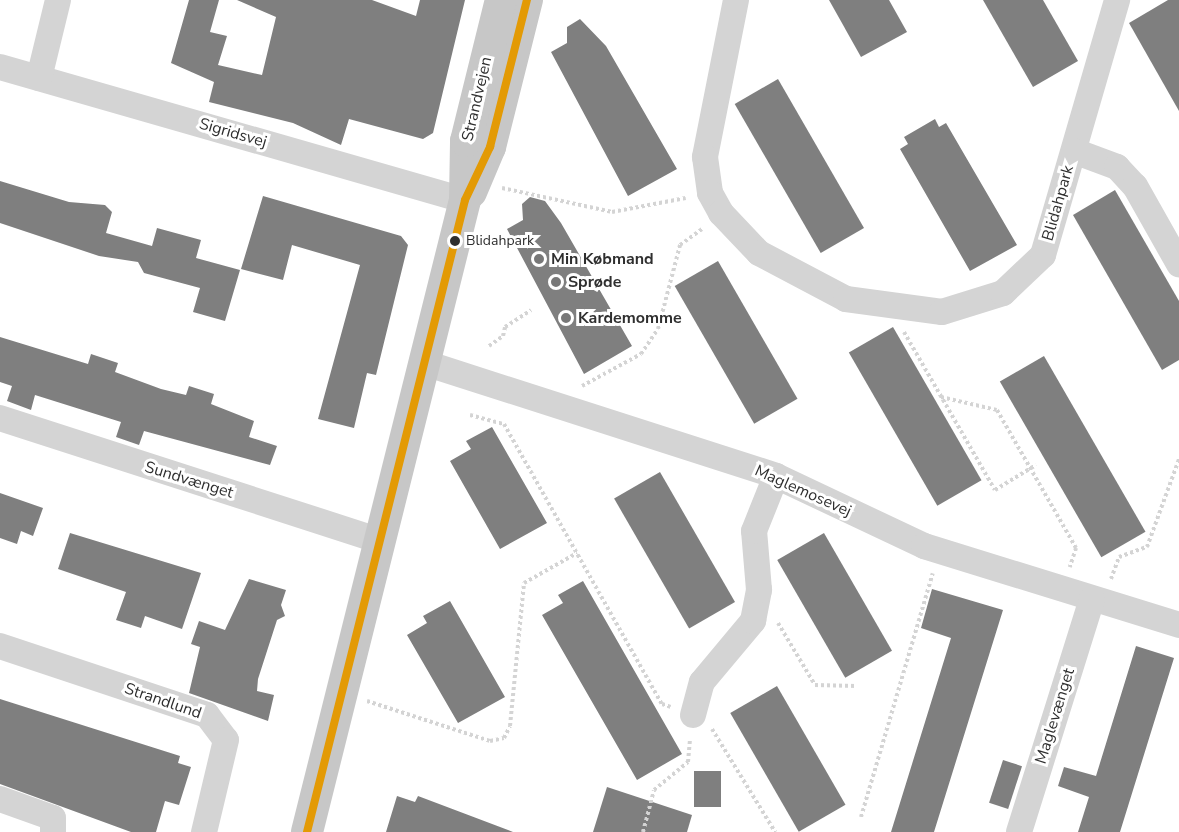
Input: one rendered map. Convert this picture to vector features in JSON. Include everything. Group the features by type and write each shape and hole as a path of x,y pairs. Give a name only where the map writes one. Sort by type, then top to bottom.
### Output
{"main road":[{"name":"Strandvejen","path":"471,191 466,141 501,0"},
{"name":"Strandvejen","path":"308,832 378,540 471,191 527,0"}],"street":[{"path":"39,78 58,0"},
{"path":"716,203 705,157 736,0"},
{"name":"Blidahpark","path":"716,203 759,253 846,299 891,308 942,312 974,305 1003,293 1024,276 1043,255 1117,0"},
{"name":"Sigridsvej","path":"0,67 471,191"},
{"path":"1074,151 1117,167 1135,186 1179,264"},
{"name":"Maglemosevej","path":"425,363 776,476 939,551 1179,625"},
{"name":"Sundvænget","path":"0,418 378,540"},
{"path":"693,715 702,682 753,621 757,602 754,531 776,476"},
{"name":"Maglevænget","path":"1019,832 1097,601"},
{"name":"Strandlund","path":"0,646 207,715 226,740 204,832"},
{"path":"0,799 53,818 53,832"}],"path":[{"path":"471,191 612,212 716,203"},
{"path":"578,389 641,354 658,329 680,245 716,203"},
{"path":"891,308 994,490 1036,465"},
{"path":"489,346 503,336 505,327 531,310"},
{"path":"941,397 996,410 1076,548 1064,590"},
{"path":"470,415 504,424 662,704 693,715 716,731 775,832"},
{"path":"1097,601 1119,557 1147,547 1179,459"},
{"path":"861,817 939,551"},
{"path":"341,692 490,741 504,738 510,726 524,583 577,553"},
{"path":"757,602 772,614 815,685 856,686"},
{"path":"642,832 654,790 688,762 693,715"}],"building":[{"path":"189,0 219,0 210,32 227,36 218,65 262,75 276,17 237,0 372,0 416,16 420,0 465,0 433,133 423,139 349,119 341,145 293,123 209,102 214,82 171,63"},
{"path":"829,0 889,0 907,32 861,57"},
{"path":"983,0 1043,0 1078,61 1033,87"},
{"path":"1168,0 1179,0 1179,111 1129,23"},
{"path":"580,19 606,46 677,169 628,196 551,52 567,43 567,27"},
{"path":"778,79 864,228 821,253 735,104"},
{"path":"935,119 939,127 946,123 1017,245 970,271 900,149 908,144 904,137"},
{"path":"0,181 69,202 105,205 112,212 106,233 152,246 157,228 201,240 196,258 240,270 225,321 193,312 200,288 144,273 138,262 99,256 0,223"},
{"path":"1115,190 1179,301 1179,360 1162,370 1073,215"},
{"path":"263,196 401,236 408,245 376,375 367,373 354,428 318,419 360,265 292,245 283,280 241,269"},
{"path":"530,197 545,201 561,223 632,346 584,374 507,229 523,220 522,204"},
{"path":"718,261 798,399 754,424 675,286"},
{"path":"893,327 982,480 937,506 849,352"},
{"path":"0,337 88,364 91,354 118,363 115,372 161,389 186,395 189,386 214,394 211,404 254,421 249,437 277,446 270,465 144,431 139,445 116,437 121,422 35,395 31,410 7,401 12,386 0,382"},
{"path":"1044,356 1146,532 1101,557 1000,382"},
{"path":"492,427 547,523 500,549 450,461 471,449 466,441"},
{"path":"660,472 735,602 689,628 614,498"},
{"path":"0,493 43,508 33,536 21,531 17,544 0,538"},
{"path":"70,533 201,573 182,629 145,616 141,628 116,620 126,592 58,569"},
{"path":"824,533 892,651 845,678 777,560"},
{"path":"249,579 286,590 281,605 285,616 277,620 258,679 257,691 274,695 268,721 189,693 200,647 191,644 199,621 225,630"},
{"path":"583,581 682,754 637,780 542,615 563,603 558,595"},
{"path":"932,589 1003,610 934,832 891,832 951,638 921,628"},
{"path":"450,601 505,697 458,723 407,635 427,623 423,616"},
{"path":"1136,646 1174,658 1120,832 1078,832 1089,797 1058,786 1064,767 1096,776"},
{"path":"777,686 846,805 799,832 730,713"},
{"path":"0,699 180,756 178,763 191,767 179,805 165,801 156,832 131,832 0,784"},
{"path":"1003,760 1022,766 1008,809 989,803"},
{"path":"694,771 721,771 721,807 694,807"},
{"path":"607,787 692,815 687,832 593,832"},
{"path":"397,796 415,802 418,796 513,832 386,832"}],"transit line":[{"path":"307,832 465,200 490,147 527,0"}],"place":[{"name":"Blidahpark","path":"455,241"},
{"name":"Min Købmand","path":"539,259"},
{"name":"Sprøde","path":"556,282"},
{"name":"Kardemomme","path":"566,318"}]}
